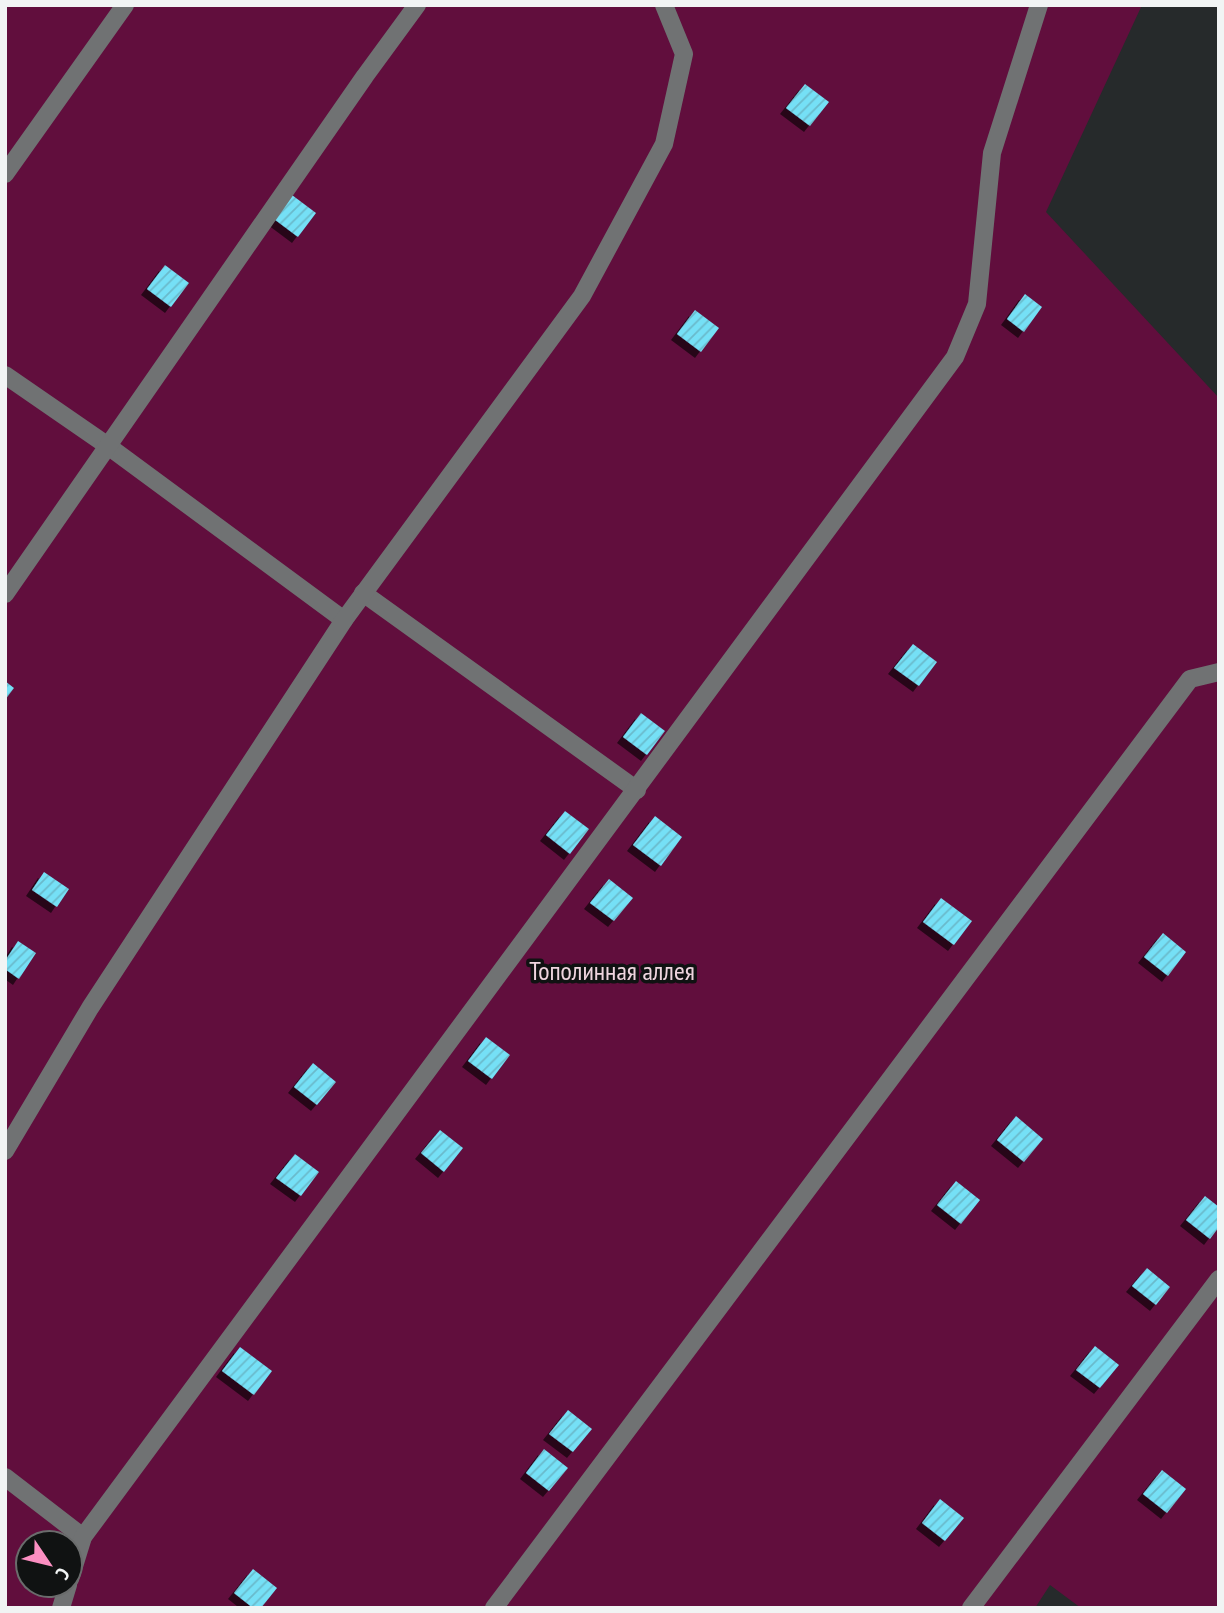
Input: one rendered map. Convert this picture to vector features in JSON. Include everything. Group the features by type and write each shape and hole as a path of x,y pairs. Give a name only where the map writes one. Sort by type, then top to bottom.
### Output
{"lane":[{"path":"5,174 125,5"},
{"path":"5,594 417,5"},
{"path":"5,1151 90,1009 344,620 582,296 664,144 684,54 664,5"},
{"path":"84,1536 954,358 977,304 992,153 1038,5"},
{"path":"5,375 108,446 344,620"},
{"path":"363,593 637,790"},
{"path":"494,1608 1190,679 1219,672"},
{"path":"971,1608 1219,1279"},
{"path":"5,1477 73,1529"}],"green space":[{"name":"Тополинная аллея","path":"5,5 1142,5 1046,212 1219,398 1219,1608 1081,1608 1050,1585 1035,1608 5,1608"}],"building":[{"path":"805,84 829,102 810,126 786,108"},
{"path":"292,195 316,213 298,237 274,219"},
{"path":"165,265 189,283 171,307 147,289"},
{"path":"1025,294 1042,307 1024,332 1007,319"},
{"path":"695,310 719,328 701,352 677,334"},
{"path":"913,644 937,662 919,686 894,668"},
{"path":"5,681 14,688 5,700"},
{"path":"641,713 665,731 647,755 623,737"},
{"path":"565,811 589,829 570,854 546,835"},
{"path":"655,816 682,837 661,866 633,845"},
{"path":"44,872 69,889 57,907 32,890"},
{"path":"609,879 633,898 614,921 590,903"},
{"path":"941,898 972,921 954,945 923,922"},
{"path":"1163,933 1186,952 1168,976 1144,957"},
{"path":"18,941 36,953 19,979 5,969 5,961"},
{"path":"486,1037 510,1055 492,1079 468,1061"},
{"path":"313,1063 336,1082 317,1105 294,1087"},
{"path":"1016,1116 1043,1139 1024,1162 997,1140"},
{"path":"440,1130 463,1148 444,1172 421,1153"},
{"path":"295,1154 319,1172 301,1196 276,1178"},
{"path":"956,1181 980,1200 961,1224 937,1205"},
{"path":"1205,1196 1219,1207 1219,1227 1210,1239 1186,1220"},
{"path":"1147,1268 1170,1287 1156,1305 1132,1286"},
{"path":"1095,1346 1119,1365 1100,1388 1076,1370"},
{"path":"240,1347 272,1371 254,1395 222,1371"},
{"path":"568,1410 592,1429 573,1452 549,1434"},
{"path":"544,1449 568,1468 549,1491 526,1473"},
{"path":"1162,1470 1186,1489 1167,1513 1143,1494"},
{"path":"940,1499 964,1518 945,1541 922,1523"},
{"path":"253,1569 277,1588 261,1608 253,1608 234,1593"}]}
